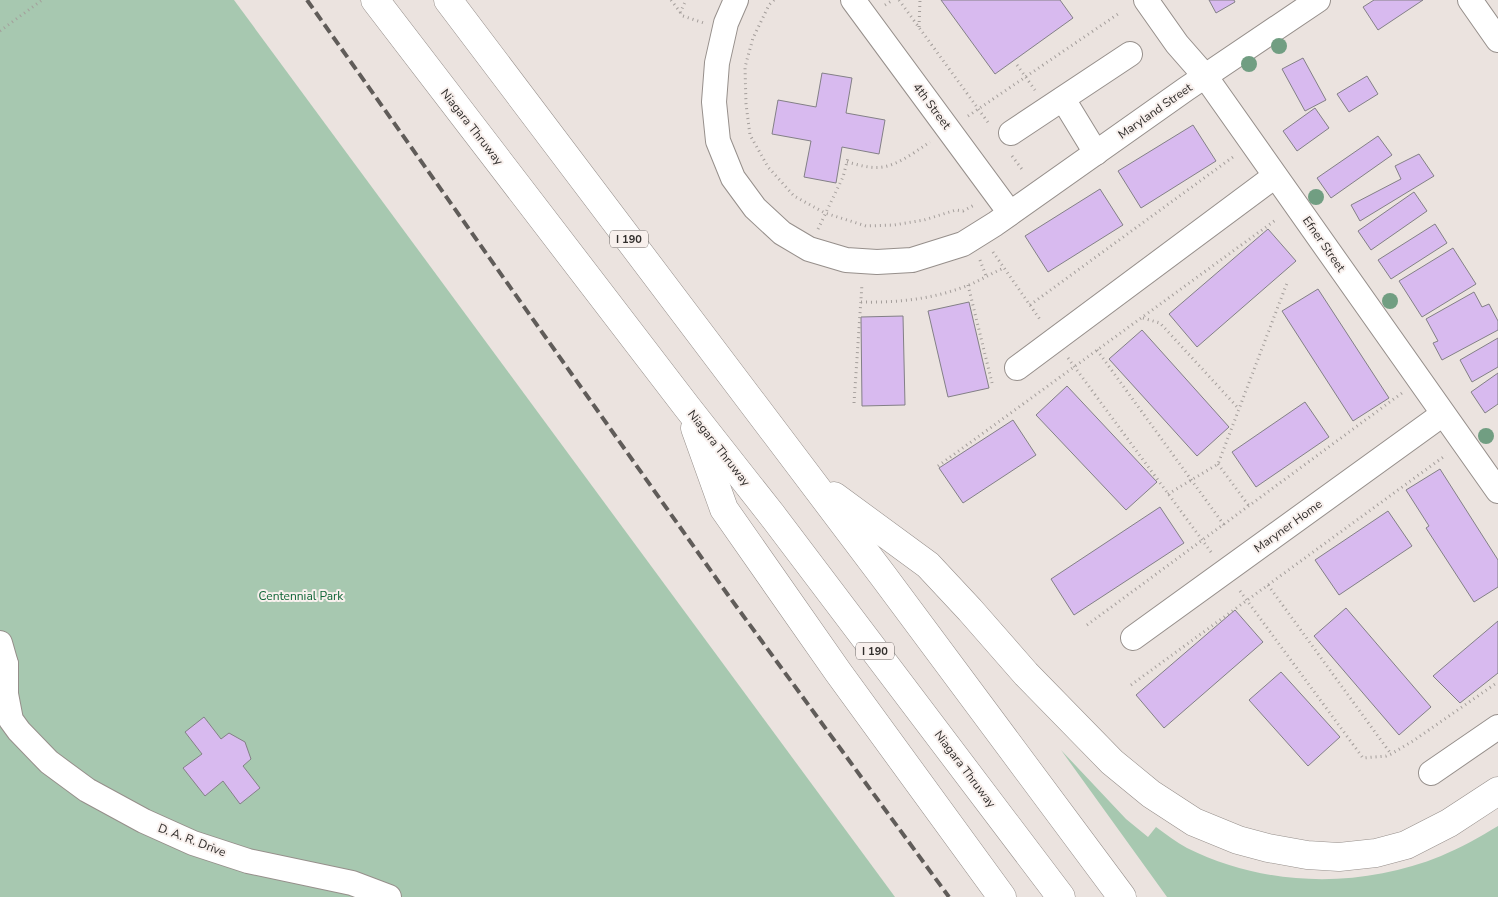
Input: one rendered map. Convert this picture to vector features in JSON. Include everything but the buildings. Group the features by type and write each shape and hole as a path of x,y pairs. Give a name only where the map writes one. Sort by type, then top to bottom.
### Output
{"highway":[{"name":"Niagara Thruway","path":"375,0 687,407 772,514 1061,897"},
{"name":"I 190","path":"448,0 810,479 1122,897"},
{"path":"687,407 724,509 838,672 1002,897"},
{"path":"810,479 928,565 1026,674 1112,762 1151,794 1194,822 1238,840 1268,848 1307,855 1339,857 1376,853 1406,845 1450,823 1498,791"}],"street":[{"name":"Maryland Street","path":"736,0 726,23 717,63 714,102 718,141 733,178 755,208 782,234 808,249 846,260 877,262 912,260 963,244 1318,0"},
{"name":"4th Street","path":"853,0 1002,219"},
{"name":"Efner Street","path":"1146,0 1177,44 1205,76 1498,491"},
{"path":"1470,0 1498,40"},
{"path":"1004,138 1130,54"},
{"path":"1063,99 1096,153"},
{"path":"1017,368 1275,176"},
{"name":"Maryner Home","path":"1133,638 1443,414"},
{"name":"D. A. R. Drive","path":"2,664 7,706 11,720 10,726 50,762 87,790 193,843 248,860 352,883 388,897"},
{"path":"1430,773 1498,726"}],"path":[{"path":"0,31 42,0"},
{"path":"671,0 683,16 704,22"},
{"path":"680,13 686,0"},
{"path":"774,0 753,38 745,67 746,104 750,135 768,167 794,196 825,213 866,226 894,225 924,220 956,210 963,210 983,200"},
{"path":"899,0 976,110 1004,138 1024,172"},
{"path":"920,0 920,28"},
{"path":"976,110 1121,12"},
{"path":"1017,65 1026,78"},
{"path":"822,218 844,177 848,160 865,167 884,167 902,160 920,148"},
{"path":"1030,305 1236,155"},
{"path":"938,466 1280,217"},
{"path":"993,251 1045,326"},
{"path":"861,302 884,303 932,296 968,285 985,274 1004,268"},
{"path":"1168,494 1218,464 1287,283"},
{"path":"968,285 992,383"},
{"path":"854,403 861,297"},
{"path":"1142,317 1160,323 1239,409"},
{"path":"1097,350 1224,525"},
{"path":"1064,353 1213,554"},
{"path":"1086,625 1404,391"},
{"path":"1131,685 1448,454"},
{"path":"1218,464 1249,506"},
{"path":"1268,585 1391,754"},
{"path":"1237,587 1363,758 1391,754 1498,682"}],"green space":[{"name":"Centennial Park","path":"0,0 234,0 895,897 0,897"},
{"path":"1061,750 1126,819 1148,837 1156,827 1187,848 1217,861 1248,870 1280,876 1313,879 1346,878 1410,867 1441,856 1498,826 1498,897 1167,897"}],"railway":[{"path":"307,0 728,595 949,897"}]}
